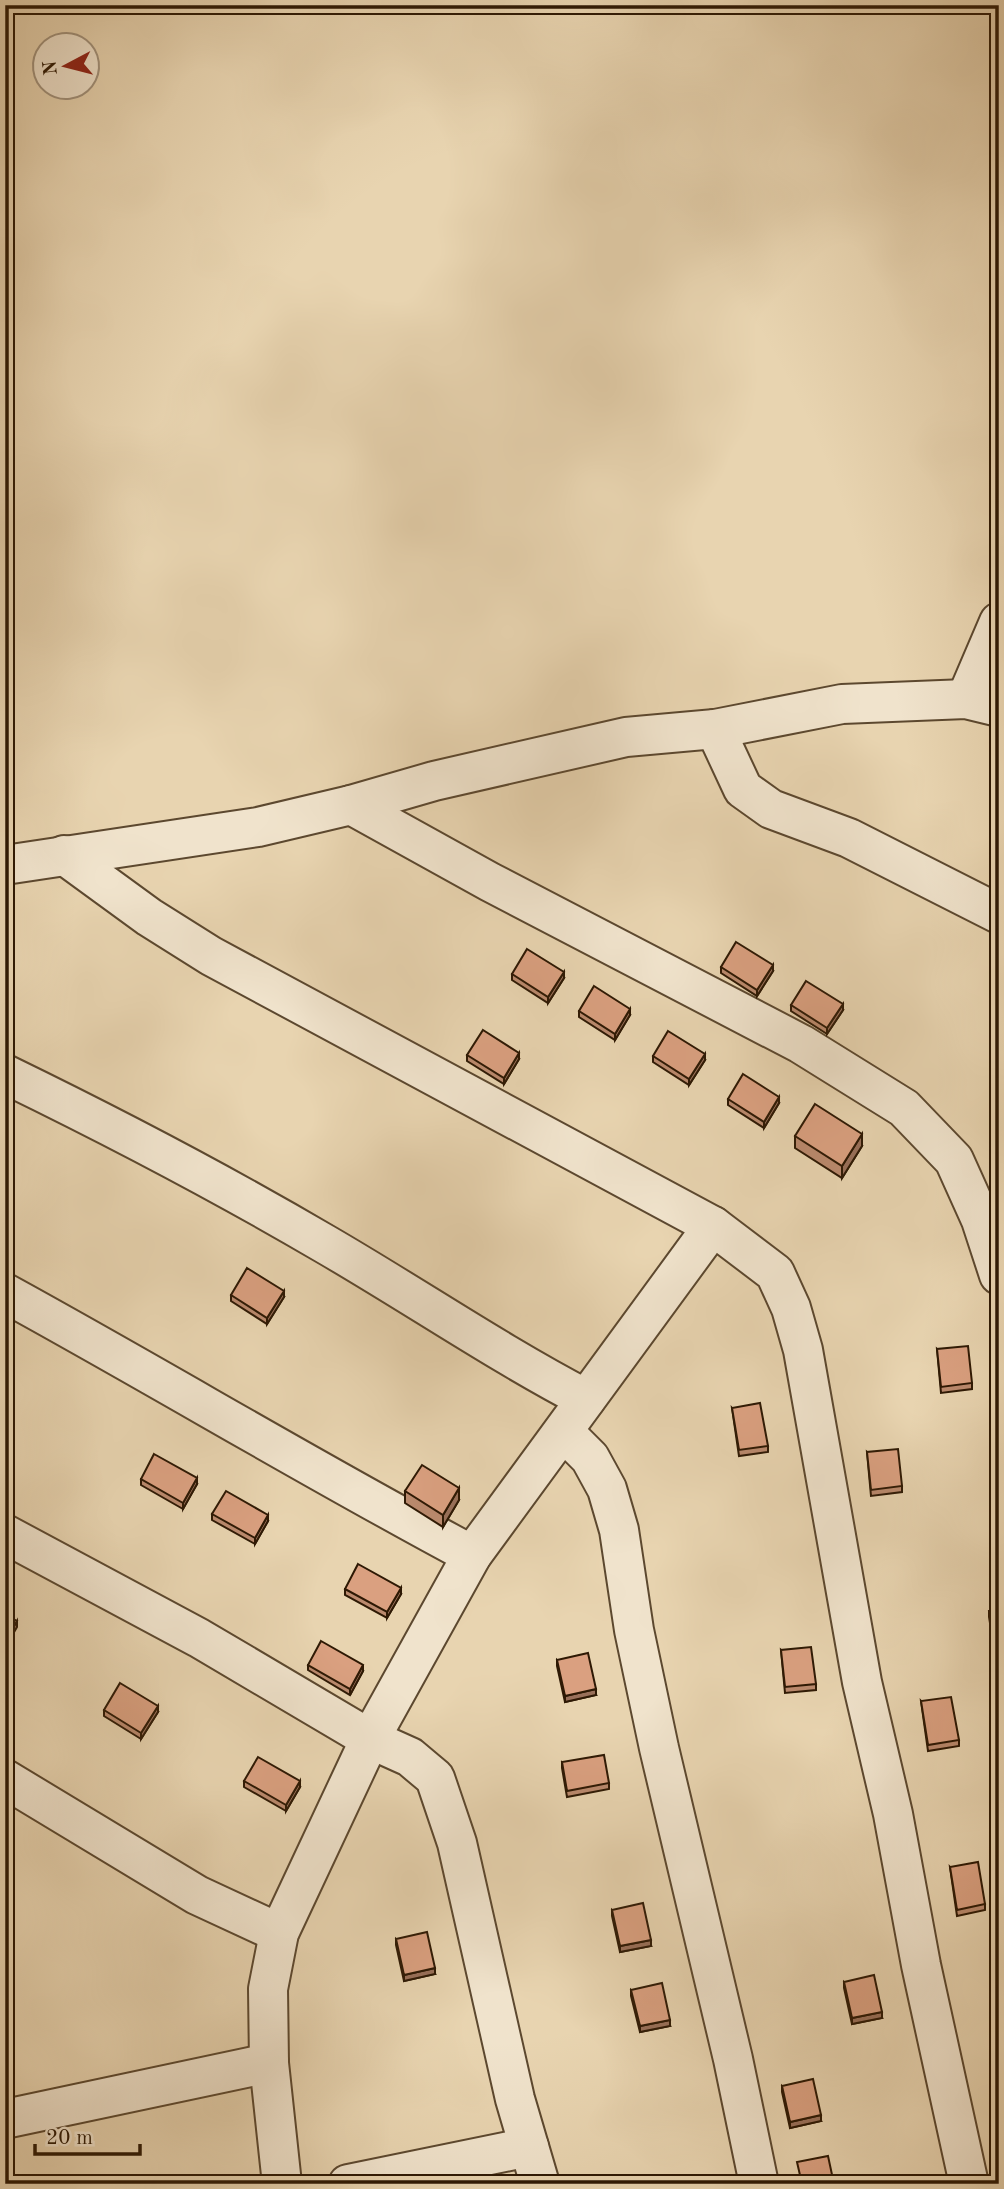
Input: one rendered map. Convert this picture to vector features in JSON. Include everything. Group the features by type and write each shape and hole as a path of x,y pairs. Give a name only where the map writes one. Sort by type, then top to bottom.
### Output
{"street":[{"path":"5,865 258,827 351,805 387,793 626,737 715,729 842,704 983,703 999,622"},
{"path":"715,729 743,789 771,809 849,838 999,914"},
{"path":"351,805 490,882 801,1044 904,1108 954,1160 981,1220 999,1275"},
{"path":"64,855 149,917 211,956 713,1226 775,1273 791,1308 803,1350 862,1682 893,1814 921,1965 969,2184"},
{"path":"5,1074 107,1124 278,1217 515,1362 586,1399"},
{"path":"282,2184 270,2063 268,1989 279,1933 370,1739 472,1555 713,1226"},
{"path":"5,1293 148,1371 353,1492 472,1555"},
{"path":"564,1432 596,1469 607,1489 619,1530 634,1630 653,1722 733,2059 759,2184"},
{"path":"5,1534 199,1638 370,1739 424,1767 435,1778 444,1799 540,2184"},
{"path":"5,1779 197,1895 279,1933"},
{"path":"5,2119 270,2063"},
{"path":"348,2184 529,2147"}],"building":[{"path":"736,942 773,965 757,990 721,967"},
{"path":"527,949 564,972 548,997 512,974"},
{"path":"806,981 843,1004 827,1028 791,1005"},
{"path":"594,986 630,1009 615,1034 579,1011"},
{"path":"483,1030 519,1053 504,1078 467,1055"},
{"path":"668,1031 705,1054 689,1079 653,1056"},
{"path":"743,1074 779,1097 764,1122 728,1099"},
{"path":"815,1104 862,1134 842,1166 795,1136"},
{"path":"247,1268 284,1291 267,1318 231,1295"},
{"path":"968,1346 972,1383 941,1387 937,1349"},
{"path":"760,1403 768,1446 739,1450 732,1408"},
{"path":"898,1449 902,1486 871,1490 867,1452"},
{"path":"154,1454 197,1478 183,1503 141,1479"},
{"path":"422,1465 459,1488 443,1515 405,1491"},
{"path":"226,1491 268,1515 255,1538 212,1514"},
{"path":"358,1564 401,1588 387,1612 345,1589"},
{"path":"999,1609 999,1653 996,1654 989,1611"},
{"path":"5,1615 17,1621 5,1642"},
{"path":"321,1641 363,1665 350,1689 308,1665"},
{"path":"811,1647 816,1684 785,1687 781,1650"},
{"path":"588,1653 596,1689 565,1696 557,1660"},
{"path":"120,1683 158,1706 141,1733 104,1710"},
{"path":"951,1697 959,1740 928,1745 921,1701"},
{"path":"604,1755 609,1783 567,1791 562,1762"},
{"path":"258,1757 300,1781 286,1805 244,1781"},
{"path":"978,1862 985,1904 957,1910 950,1867"},
{"path":"643,1903 651,1940 620,1946 612,1910"},
{"path":"427,1932 435,1968 404,1975 396,1939"},
{"path":"874,1975 882,2012 852,2018 844,1982"},
{"path":"662,1983 670,2020 640,2026 631,1990"},
{"path":"813,2079 821,2115 790,2122 782,2086"},
{"path":"828,2156 834,2184 802,2184 797,2162"},
{"path":"699,2177 701,2184 669,2183"}]}
